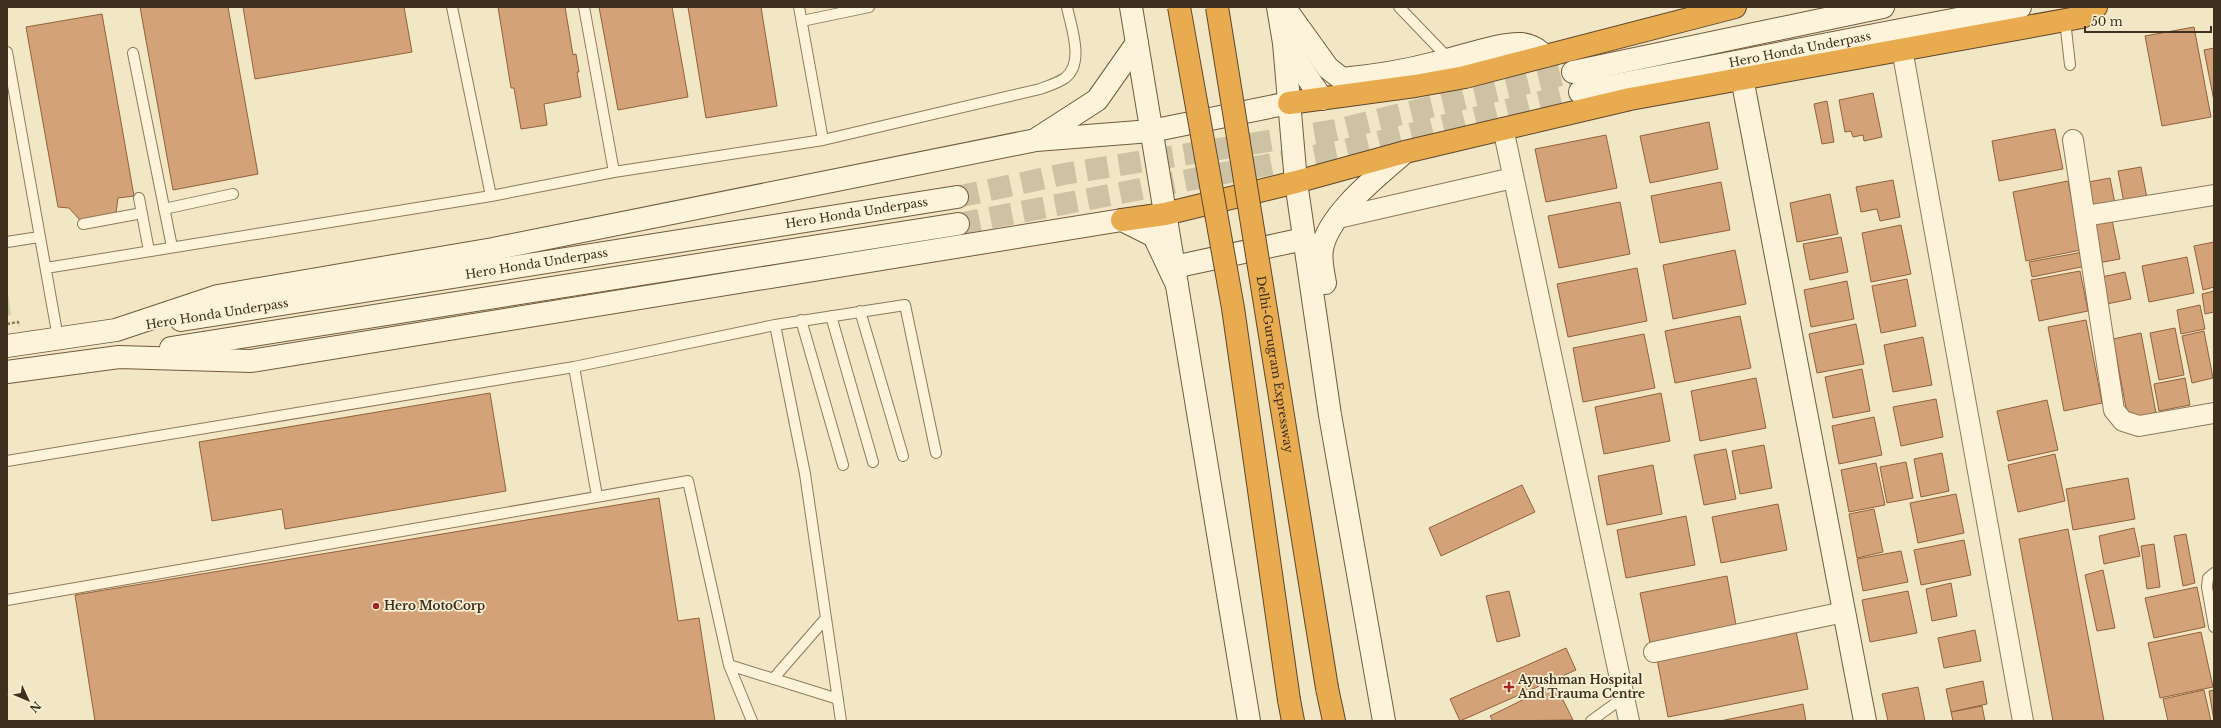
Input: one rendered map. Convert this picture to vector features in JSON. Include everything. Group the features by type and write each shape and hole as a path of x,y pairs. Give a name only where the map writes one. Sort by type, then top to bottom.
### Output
{"highway":[{"path":"1179,7 1234,308 1293,721"},
{"name":"Delhi-Gurugram Expressway","path":"1217,7 1334,721"},
{"path":"1289,103 1458,78 1735,7"},
{"path":"1122,220 1165,214 1296,182 1405,152 1502,128 1630,99 2082,17 2096,7"}],"main road":[{"path":"1132,7 1151,131 1249,721"},
{"path":"1278,7 1284,43 1296,182 1331,423 1384,721"},
{"path":"1284,7 1328,68 1342,78 1373,76 1450,60 1505,46 1521,44 1533,46 1546,56"},
{"name":"Hero Honda Underpass","path":"1573,72 1883,7"},
{"name":"Hero Honda Underpass","path":"1580,92 2020,7"},
{"path":"1036,140 1097,100 1137,43"},
{"path":"1284,43 1322,99"},
{"path":"1742,78 1865,721"},
{"path":"7,346 116,330 218,296 493,249 1036,140 1151,131 1289,103"},
{"path":"1326,383 1334,366 1334,349 1321,260 1322,248 1327,235 1338,218 1372,182 1405,152"},
{"name":"Hero Honda Underpass","path":"116,330 957,197"},
{"path":"119,357 251,361 1122,220 1154,236 1175,276"},
{"path":"7,372 119,357 958,224"},
{"path":"1175,276 1304,239"}],"street":[{"path":"1902,50 2023,721"},
{"path":"1502,128 1514,178 1629,721"},
{"path":"2073,140 2114,410 2123,421 2139,426 2214,413"},
{"path":"1338,218 1514,178"},
{"path":"2085,216 2214,195"},
{"path":"1654,652 1844,612"}],"lane":[{"path":"452,7 491,196"},
{"path":"584,7 614,172"},
{"path":"799,7 823,140"},
{"path":"802,21 869,7"},
{"path":"46,268 491,196 614,172 823,140 1040,89 1066,78 1074,67 1076,54 1067,7"},
{"path":"1399,7 1450,60"},
{"path":"2065,20 2070,65"},
{"path":"7,52 58,338"},
{"path":"133,54 172,247"},
{"path":"164,209 232,194"},
{"path":"139,198 150,250"},
{"path":"83,224 142,213"},
{"path":"7,242 39,237"},
{"path":"7,461 574,367 801,320 905,305 936,453"},
{"path":"860,311 903,456"},
{"path":"831,316 873,462"},
{"path":"801,320 843,465"},
{"path":"775,325 805,474 841,721"},
{"path":"574,367 596,496"},
{"path":"7,600 688,481 729,665 752,721"},
{"path":"2214,573 2208,578 2207,587 2214,627"},
{"path":"773,679 826,618"},
{"path":"729,665 838,699"},
{"path":"1591,721 1624,697"}],"green space":[{"path":"7,285 11,315 7,316"}],"building":[{"path":"140,7 228,7 258,174 173,190"},
{"path":"243,7 404,7 412,52 255,79"},
{"path":"498,7 565,7 573,55 576,54 581,97 544,104 547,125 521,129 514,88 511,88"},
{"path":"599,7 672,7 688,97 618,110"},
{"path":"688,7 761,7 777,106 706,118"},
{"path":"102,14 134,196 118,198 116,213 80,220 69,208 58,207 26,27"},
{"path":"2194,27 2211,117 2162,126 2145,36"},
{"path":"2214,48 2214,101 2204,50"},
{"path":"1873,93 1882,137 1864,141 1863,135 1853,137 1851,131 1845,132 1839,100"},
{"path":"1827,101 1834,142 1822,144 1814,104"},
{"path":"1709,122 1718,169 1650,183 1640,136"},
{"path":"2055,129 2063,169 1999,181 1992,141"},
{"path":"1606,135 1617,188 1546,202 1535,149"},
{"path":"2141,167 2147,198 2124,203 2118,171"},
{"path":"2110,178 2116,209 2089,214 2083,183"},
{"path":"1893,180 1900,217 1880,221 1877,209 1861,212 1856,187"},
{"path":"2068,181 2081,250 2026,261 2013,192"},
{"path":"1721,182 1730,230 1660,243 1651,196"},
{"path":"1830,194 1838,234 1797,242 1790,203"},
{"path":"1620,202 1630,254 1559,268 1548,216"},
{"path":"2112,220 2120,259 2098,263 2091,224"},
{"path":"1901,225 1911,274 1871,282 1862,233"},
{"path":"1841,237 1848,272 1810,280 1803,244"},
{"path":"2214,242 2214,287 2203,290 2194,246"},
{"path":"1735,250 1746,304 1673,319 1663,265"},
{"path":"2083,252 2086,266 2032,277 2029,262"},
{"path":"2187,257 2194,293 2149,302 2142,266"},
{"path":"1637,268 1647,321 1568,337 1557,284"},
{"path":"2080,271 2088,311 2039,321 2031,280"},
{"path":"2125,272 2131,299 2102,305 2097,278"},
{"path":"1907,279 1916,326 1881,333 1872,286"},
{"path":"1847,281 1854,319 1811,327 1804,290"},
{"path":"2214,291 2214,312 2205,314 2202,294"},
{"path":"2200,305 2205,329 2181,334 2177,310"},
{"path":"1740,316 1751,368 1675,383 1665,331"},
{"path":"2086,320 2102,403 2064,411 2048,327"},
{"path":"1856,324 1864,364 1817,373 1809,334"},
{"path":"2175,328 2184,375 2159,380 2150,333"},
{"path":"2204,331 2213,378 2192,383 2182,336"},
{"path":"2141,333 2156,413 2128,418 2113,339"},
{"path":"1644,334 1655,388 1583,402 1573,348"},
{"path":"1923,337 1932,385 1893,392 1884,345"},
{"path":"1862,369 1870,411 1833,418 1825,377"},
{"path":"1756,378 1766,428 1700,441 1691,391"},
{"path":"2185,378 2190,405 2159,411 2154,384"},
{"path":"490,393 506,491 285,529 282,509 212,521 199,442"},
{"path":"1661,393 1670,441 1604,454 1595,407"},
{"path":"1936,399 1943,437 1901,446 1893,407"},
{"path":"2047,400 2058,450 2008,461 1997,411"},
{"path":"1874,417 1882,455 1839,464 1832,426"},
{"path":"1764,445 1772,488 1740,494 1732,451"},
{"path":"1726,449 1736,499 1704,505 1694,455"},
{"path":"1942,453 1949,491 1921,497 1914,459"},
{"path":"2055,454 2065,501 2018,512 2008,465"},
{"path":"1906,462 1913,498 1887,503 1880,467"},
{"path":"1876,463 1885,505 1849,512 1841,470"},
{"path":"1653,465 1662,514 1607,525 1598,476"},
{"path":"2128,478 2135,519 2073,530 2066,489"},
{"path":"1522,485 1535,512 1441,556 1429,528"},
{"path":"1956,494 1964,533 1918,543 1910,503"},
{"name":"Hero MotoCorp","path":"659,498 678,621 699,618 715,721 95,721 75,595"},
{"path":"1778,504 1787,550 1721,563 1712,517"},
{"path":"1874,509 1883,552 1857,558 1849,514"},
{"path":"1686,516 1695,565 1626,578 1617,530"},
{"path":"2134,528 2140,556 2104,564 2099,536"},
{"path":"2068,529 2104,721 2053,721 2019,539"},
{"path":"2186,534 2195,583 2183,586 2174,536"},
{"path":"1964,540 1971,575 1921,585 1914,550"},
{"path":"2154,544 2160,587 2147,589 2141,546"},
{"path":"1901,551 1908,582 1863,591 1857,559"},
{"path":"2103,570 2115,628 2097,631 2085,575"},
{"path":"1727,576 1736,625 1650,643 1640,593"},
{"path":"1951,583 1957,616 1932,621 1926,589"},
{"path":"2197,587 2205,627 2154,638 2145,598"},
{"path":"1509,591 1520,636 1497,642 1486,596"},
{"path":"1908,591 1917,633 1870,642 1862,600"},
{"path":"1975,630 1981,661 1944,668 1938,638"},
{"path":"1796,631 1808,689 1668,717 1657,659"},
{"path":"2201,632 2213,687 2160,698 2148,643"},
{"path":"1566,648 1576,670 1460,721 1450,699"},
{"path":"1983,681 1987,704 1951,712 1946,689"},
{"path":"1555,684 1573,720 1493,721 1490,716"},
{"path":"1918,687 1925,721 1888,721 1882,694"},
{"path":"2204,690 2211,721 2168,721 2163,699"},
{"path":"2214,690 2214,721 2209,691"},
{"path":"1803,704 1806,721 1720,721"},
{"path":"1982,706 1985,721 1953,721 1951,712"}],"tunnel":[{"path":"957,197 1064,174 1336,130 1573,72"},
{"path":"958,224 1345,150 1580,92"}],"place":[{"name":"Hero MotoCorp","path":"376,606"},
{"name":"Ayushman Hospital And Trauma Centre","path":"1509,687"}]}
